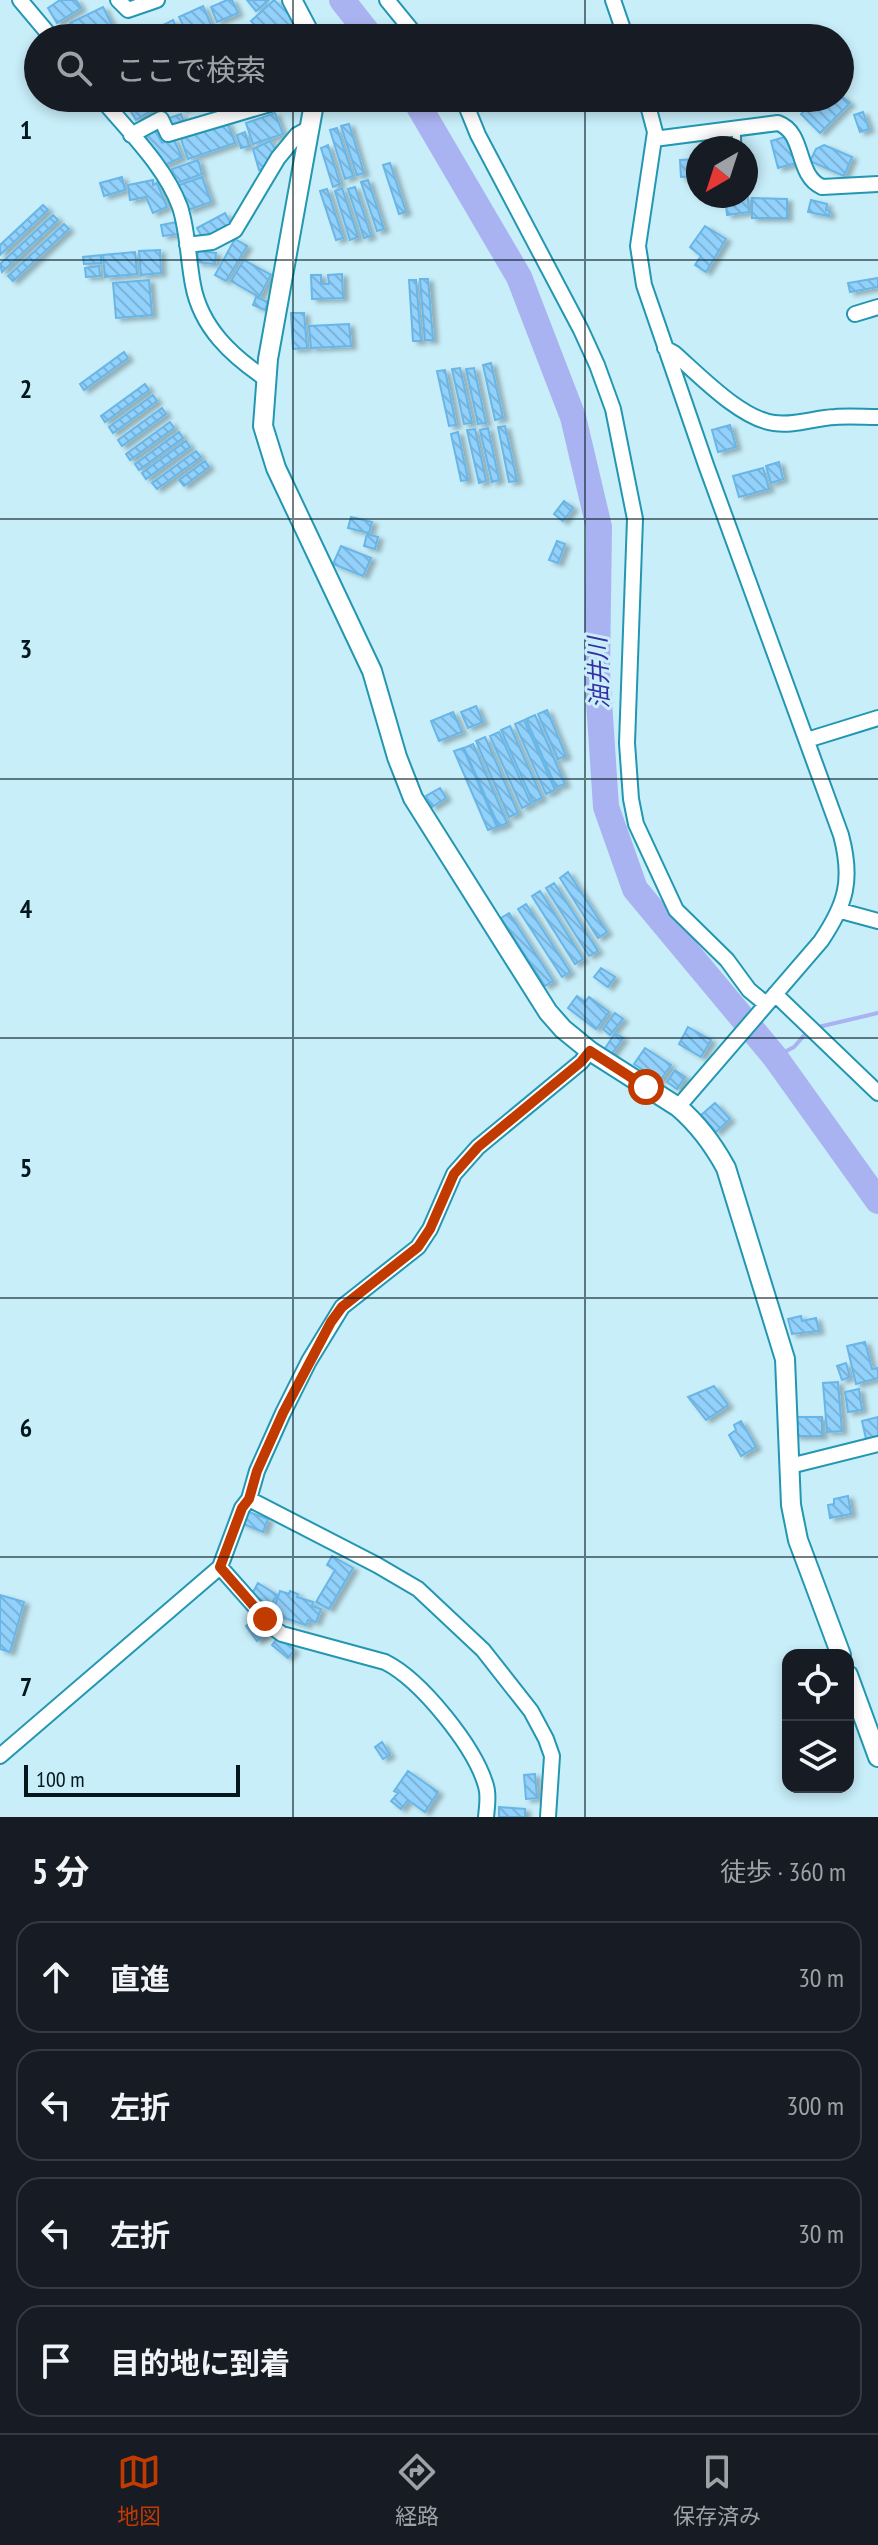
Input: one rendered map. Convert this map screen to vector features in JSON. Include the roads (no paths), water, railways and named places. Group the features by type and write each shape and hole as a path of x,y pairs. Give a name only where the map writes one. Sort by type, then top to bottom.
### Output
{"street":[{"path":"20,0 40,24"},
{"path":"118,0 128,10 157,0"},
{"path":"294,0 305,24"},
{"path":"387,0 407,24"},
{"path":"613,0 621,24"},
{"path":"112,112 168,184 179,206 194,289 212,331 238,361 266,379"},
{"path":"131,135 161,119 168,134 243,112"},
{"path":"313,112 266,379 263,426 276,468 372,671 397,757 413,798 536,995 563,1029 590,1051 678,1107 712,1141 726,1168 785,1359 791,1505 798,1540 839,1649"},
{"path":"469,112 578,324 613,409 635,519 627,743 636,824 676,910 727,960 749,990 766,1005 811,1028 878,1093"},
{"path":"650,112 654,139 638,246 644,285 807,740 846,852 848,867 841,911 821,941 678,1107"},
{"path":"654,139 778,123 788,128 794,137 806,173 818,186 878,184"},
{"path":"187,245 212,242 235,230 278,158 297,135 310,128"},
{"path":"855,314 878,307"},
{"path":"665,348 736,405 759,419 792,424 834,417 878,417"},
{"path":"807,740 878,718"},
{"path":"841,911 878,921"},
{"path":"0,1756 220,1567 283,1413 309,1361 342,1307 418,1247 430,1229 454,1174 478,1147 581,1062 590,1051"},
{"path":"790,1466 878,1444"},
{"path":"249,1499 418,1589 483,1650 531,1711 546,1739 552,1756 548,1817"},
{"path":"220,1567 282,1634 385,1662 408,1678 444,1716 474,1760 488,1795 486,1817"},
{"path":"854,1691 878,1757"}],"lane":[{"path":"736,128 736,136"}],"waterway":[{"name":"油井川","path":"342,0 361,24"},
{"name":"油井川","path":"422,112 519,277 573,417 599,527 597,671 606,807 635,889 775,1057 878,1201"},
{"path":"814,1028 878,1013"},
{"path":"775,1057 794,1047 807,1032"}]}
